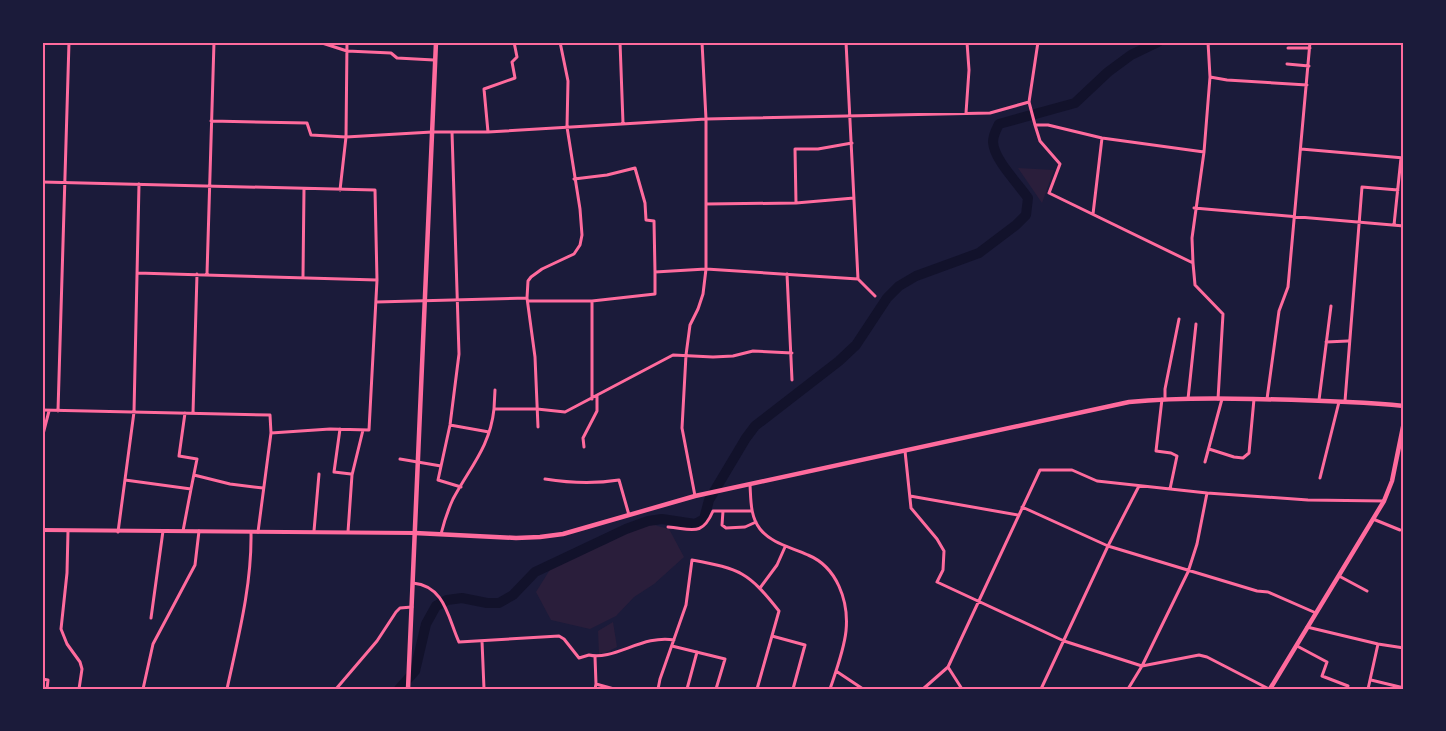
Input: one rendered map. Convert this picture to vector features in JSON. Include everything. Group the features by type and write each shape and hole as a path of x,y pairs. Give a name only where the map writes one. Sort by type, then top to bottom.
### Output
{"main road":[{"path":"408,689 436,42"},
{"path":"415,533 516,538 562,534 695,496 1129,402 1164,399 1267,399 1342,401 1404,406"},
{"path":"1270,689 1384,501 1392,481 1404,422"}],"street":[{"path":"58,411 69,42"},
{"path":"207,274 214,42"},
{"path":"319,42 347,51 391,53 398,58 435,60"},
{"path":"340,190 346,137 347,42"},
{"path":"488,132 484,89 515,78 512,62 517,57 514,42"},
{"path":"538,427 536,357 528,299 528,281 542,269 574,254 580,245 582,224 567,127 568,81 560,42"},
{"path":"620,42 623,123"},
{"path":"695,496 682,428 690,324 703,294 706,269 706,119 702,42"},
{"path":"846,42 858,279"},
{"path":"966,113 969,70 967,42"},
{"path":"1038,42 1029,102 1040,141 1060,164 1049,194 1193,263"},
{"path":"1205,462 1220,399 1222,314 1195,285 1193,263 1194,208 1204,152 1210,77 1208,42"},
{"path":"1267,399 1279,311 1288,287 1310,42"},
{"path":"1288,48 1310,48"},
{"path":"1287,64 1309,66"},
{"path":"1210,77 1307,85"},
{"path":"211,121 308,123 310,135 346,137 432,132 488,132 706,119 990,113 1029,102"},
{"path":"1034,122 1102,138 1204,152"},
{"path":"452,132 459,354 450,425 438,480 461,487"},
{"path":"1093,214 1102,138"},
{"path":"796,202 795,149 818,149 852,143"},
{"path":"1301,149 1402,158 1394,225"},
{"path":"376,302 426,299 592,301 655,294 654,221 646,220 645,203 634,168 607,175 574,178"},
{"path":"42,182 375,190 377,280 369,430 340,429 270,433"},
{"path":"118,531 134,412 139,184"},
{"path":"1320,478 1342,401 1362,187 1398,190"},
{"path":"303,276 304,189"},
{"path":"706,204 854,198"},
{"path":"1194,208 1404,226"},
{"path":"655,272 706,269 858,279 875,296"},
{"path":"137,273 303,276 377,280"},
{"path":"193,413 196,274"},
{"path":"787,274 792,380"},
{"path":"592,301 592,399"},
{"path":"1319,400 1331,306"},
{"path":"1170,489 1177,456 1156,451 1179,319"},
{"path":"1188,399 1196,324"},
{"path":"1326,342 1349,341"},
{"path":"494,409 537,409 565,412 673,355 713,357 733,356 753,351 792,353"},
{"path":"441,534 448,510 480,457 490,432 495,390"},
{"path":"584,447 583,438 597,411 597,396"},
{"path":"1209,449 1243,458 1249,453 1254,399"},
{"path":"42,410 270,415 270,433 258,532"},
{"path":"42,438 49,410"},
{"path":"183,531 197,459 179,456 185,413"},
{"path":"450,425 490,432"},
{"path":"340,429 334,472 352,474"},
{"path":"348,532 352,474 363,430"},
{"path":"905,451 911,508 938,539 944,551 943,570 937,582 1064,641 1142,666 1199,655 1270,689"},
{"path":"400,459 441,466"},
{"path":"923,689 948,667 1040,470 1072,470 1097,481 1207,493 1308,500 1384,501"},
{"path":"314,531 319,474"},
{"path":"193,475 230,484 263,488"},
{"path":"545,479 569,483 619,480 629,515"},
{"path":"125,480 191,489"},
{"path":"750,485 752,511 756,522 770,539 819,561 829,569 840,589 844,603 846,633 830,689"},
{"path":"1041,689 1108,546 1139,486"},
{"path":"1128,689 1142,666 1188,572 1197,544 1207,493"},
{"path":"910,496 1018,515"},
{"path":"1022,507 1108,546 1188,572 1268,592 1316,613"},
{"path":"668,527 697,531 705,525 713,511 752,511"},
{"path":"723,511 722,525 726,528 745,527 756,522"},
{"path":"1373,519 1400,530"},
{"path":"42,530 415,533"},
{"path":"68,531 67,573 61,629 67,644 80,662 82,669 79,689"},
{"path":"151,618 163,531"},
{"path":"142,689 156,636 195,565 199,531"},
{"path":"227,689 247,587 252,554 251,532"},
{"path":"760,588 777,565 785,547"},
{"path":"658,689 686,605 692,560 727,566 743,573 760,588 779,611 757,689"},
{"path":"1339,576 1368,591"},
{"path":"413,583 432,589 438,596 452,621 459,642 559,636 579,658 589,655 595,657 634,644 665,638 674,640"},
{"path":"336,689 376,641 396,612 400,608 412,607"},
{"path":"1307,627 1404,648"},
{"path":"772,636 805,645 793,689"},
{"path":"482,641 484,689"},
{"path":"1368,689 1378,644"},
{"path":"672,646 725,659 717,689"},
{"path":"1296,646 1326,662 1322,676 1348,686"},
{"path":"687,689 697,652"},
{"path":"595,657 595,689"},
{"path":"948,667 962,689"},
{"path":"836,671 862,689"},
{"path":"42,679 48,680 47,689"},
{"path":"1371,680 1404,688"},
{"path":"596,684 614,689"}],"shaded area":[{"path":"1018,168 1054,170 1042,203"},
{"path":"639,521 669,529 684,557 654,584 634,597 616,616 590,629 551,620 536,592 551,568 579,553 606,544"},
{"path":"613,622 617,647 599,654 598,631"}],"waterway":[{"path":"399,689 415,671 426,624 436,606 447,600 462,598 499,603 513,595 535,572 626,529 648,521 662,519 695,524 704,519 709,500 755,426 839,361 856,345 887,298 899,286 916,276 979,253 1026,215 1028,198 1002,164 994,149 993,142 999,124 1075,103 1108,72 1131,55 1158,42"}]}
